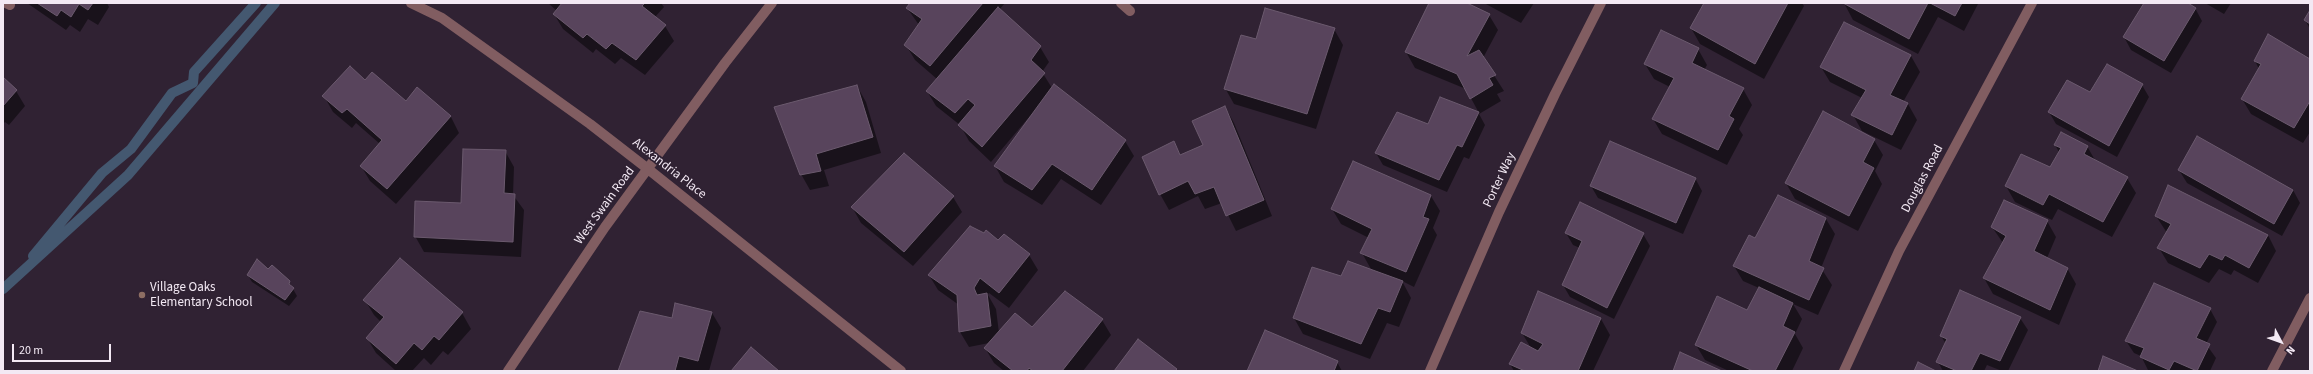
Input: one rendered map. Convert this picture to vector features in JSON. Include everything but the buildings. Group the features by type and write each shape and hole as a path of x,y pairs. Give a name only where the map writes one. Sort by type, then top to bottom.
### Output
{"street":[{"name":"Alexandria Place","path":"411,3 442,18 590,124 901,371"},
{"name":"West Swain Road","path":"508,371 605,227 772,3"},
{"path":"1121,3 1130,11"},
{"name":"Porter Way","path":"1430,371 1499,212 1601,3"},
{"name":"Douglas Road","path":"1844,371 1899,251 2032,3"},
{"path":"2272,371 2310,298"}],"waterway":[{"path":"33,256 102,173 131,149 172,93 193,83 194,72 256,3"},
{"path":"3,289 128,175 275,3"}],"place":[{"name":"Village Oaks Elementary School","path":"142,295"}]}
